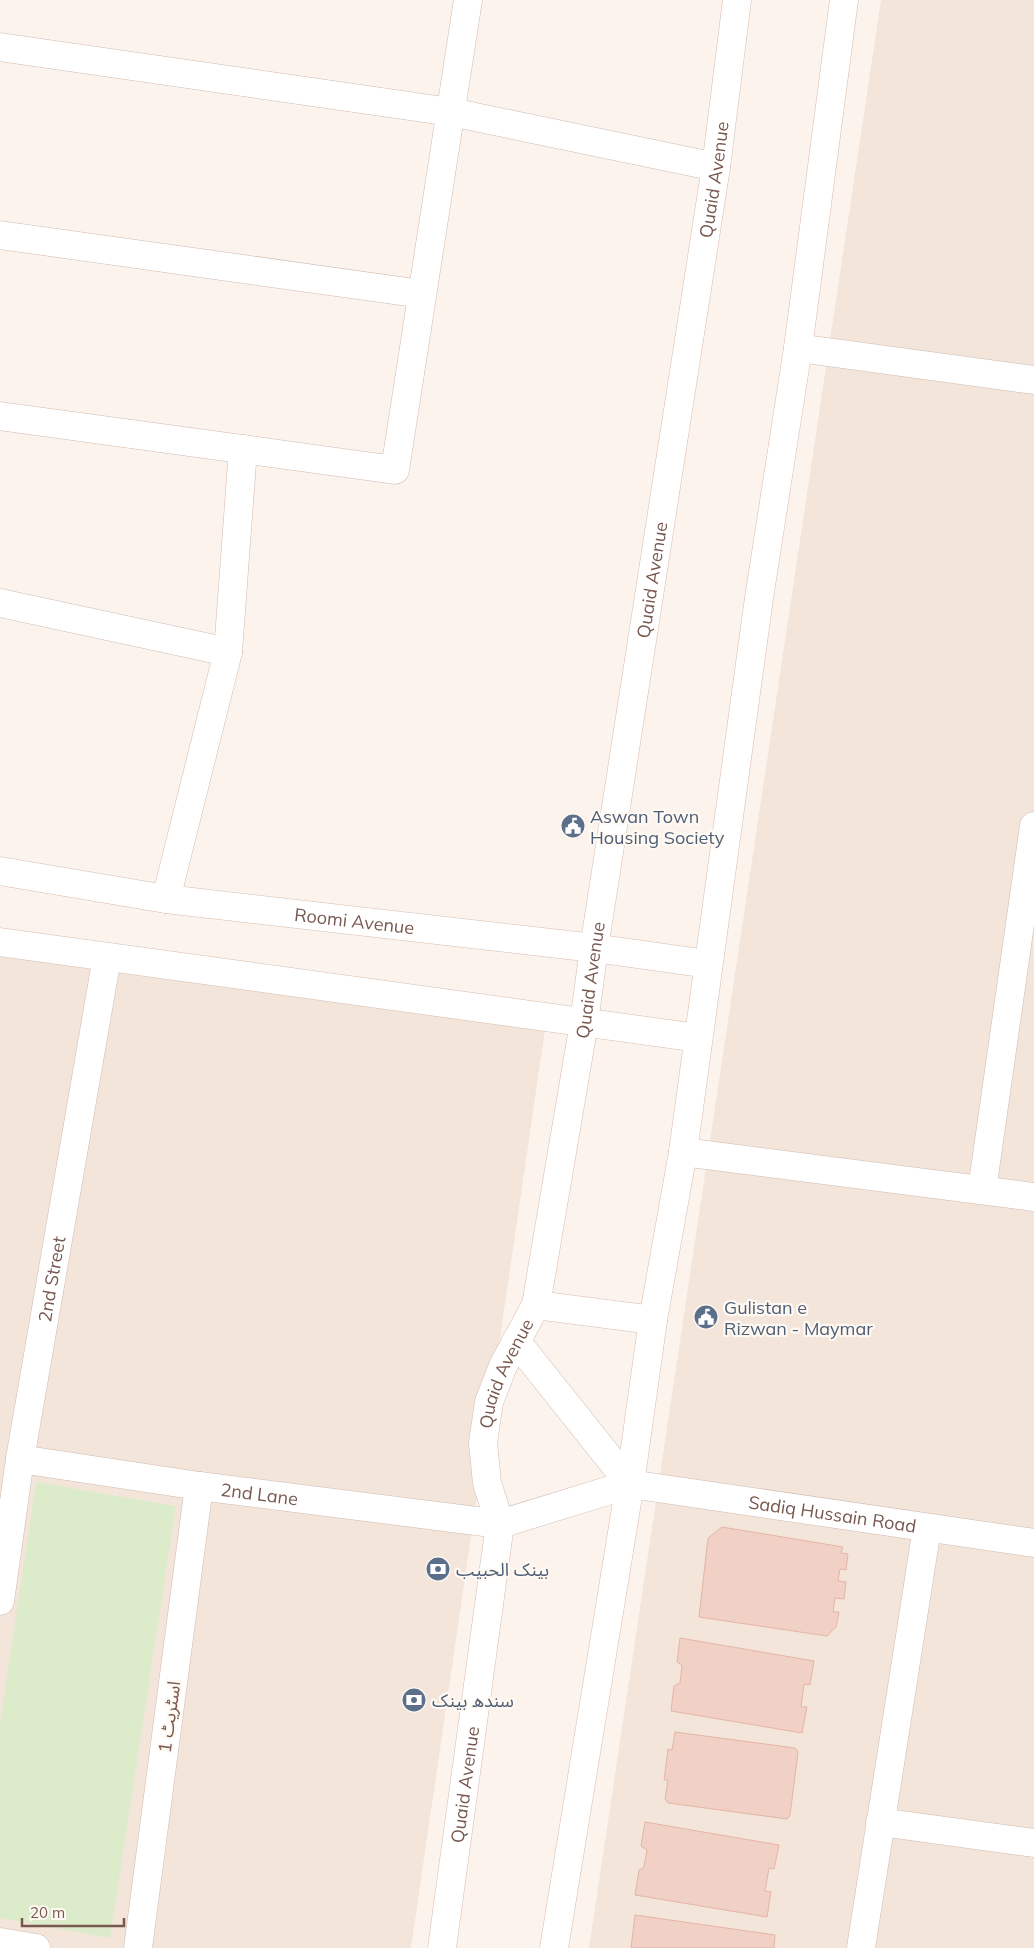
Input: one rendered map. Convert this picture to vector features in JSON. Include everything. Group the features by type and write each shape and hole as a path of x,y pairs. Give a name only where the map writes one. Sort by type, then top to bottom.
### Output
{"street":[{"path":"0,416 395,470 468,0"},
{"name":"Quaid Avenue","path":"442,1948 500,1524 487,1484 483,1442 489,1402 503,1366 536,1305 584,1023 594,948 716,167 737,0"},
{"path":"554,1948 630,1484 652,1320 683,1152 759,598 798,348 844,0"},
{"path":"0,47 451,112 716,167"},
{"path":"0,235 422,294"},
{"path":"798,348 1034,380"},
{"path":"166,899 228,652 243,449"},
{"path":"0,603 228,652"},
{"path":"982,1190 1034,826"},
{"name":"Roomi Avenue","path":"0,871 166,899 594,948 708,964"},
{"path":"0,942 698,1038"},
{"name":"2nd Street","path":"0,1601 20,1459 107,957"},
{"path":"683,1152 1034,1197"},
{"path":"536,1305 652,1320"},
{"path":"516,1342 630,1484"},
{"name":"2nd Lane","path":"20,1459 199,1486 500,1524"},
{"name":"Sadiq Hussain Road","path":"500,1524 630,1484 1034,1543"},
{"name":"اسٹریٹ 1","path":"138,1948 199,1486"},
{"path":"861,1948 927,1528"},
{"path":"880,1822 1034,1843"},
{"path":"0,1942 36,1948"}],"shaded area":[{"path":"881,0 1034,0 1034,1948 589,1948"},
{"path":"0,937 547,1016 411,1948 0,1948"}],"green space":[{"path":"36,1482 176,1506 110,1938 0,1918 0,1723"}],"building":[{"path":"722,1527 843,1547 841,1553 848,1554 846,1570 840,1569 838,1581 846,1582 844,1599 835,1598 833,1612 839,1612 836,1627 827,1636 699,1617 708,1538"},
{"path":"680,1638 814,1661 810,1685 804,1684 801,1707 807,1707 802,1733 671,1711 674,1686 680,1683 682,1665 677,1662"},
{"path":"675,1732 795,1748 798,1751 790,1815 787,1819 668,1803 665,1799 668,1780 664,1780 668,1749 672,1750"},
{"path":"645,1822 779,1845 774,1869 769,1868 765,1891 771,1892 767,1917 635,1895 639,1870 644,1867 647,1850 641,1846"},
{"path":"635,1915 775,1935 774,1948 631,1948"}],"place":[{"name":"Aswan Town Housing Society","path":"573,826"},
{"name":"Gulistan e Rizwan - Maymar","path":"706,1317"},
{"name":"بينک الحبيب","path":"438,1569"},
{"name":"سندھ بینک","path":"414,1700"}]}
